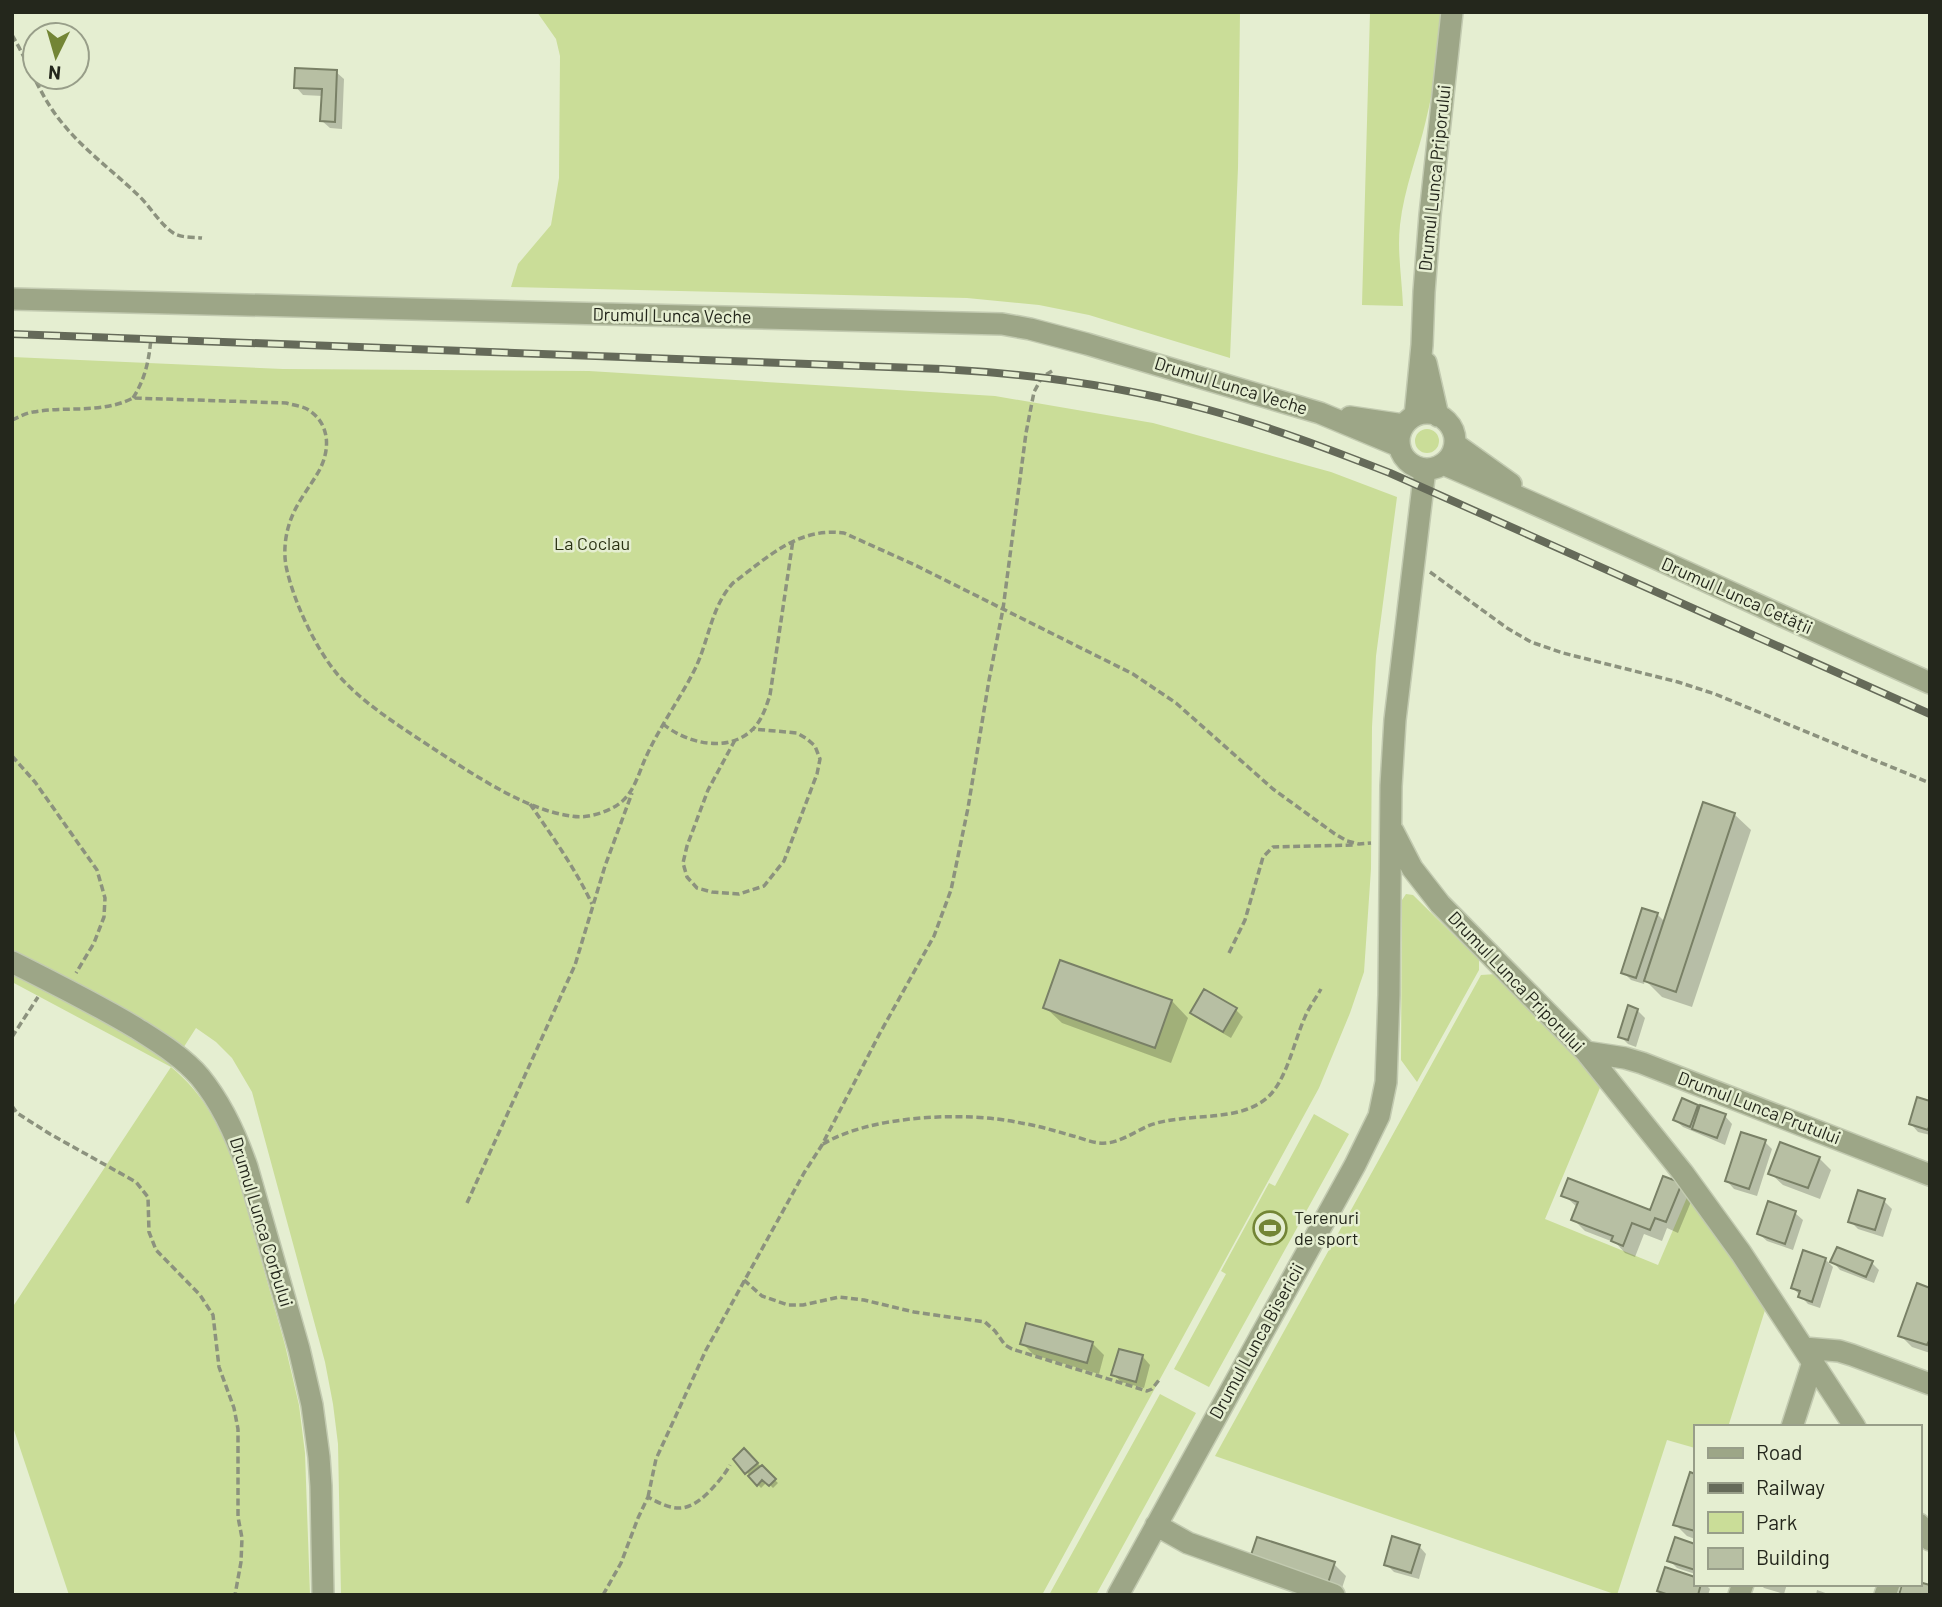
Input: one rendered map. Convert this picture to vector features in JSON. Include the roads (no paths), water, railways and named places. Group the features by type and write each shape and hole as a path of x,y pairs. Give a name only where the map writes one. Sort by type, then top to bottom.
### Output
{"street":[{"name":"Drumul Lunca Priporului","path":"1409,420 1422,345 1430,215 1452,12"},
{"name":"Drumul Lunca Veche","path":"12,299 1002,324 1087,344 1320,413 1399,446"},
{"name":"Drumul Lunca Priporului","path":"1422,345 1438,415"},
{"name":"Drumul Lunca Veche","path":"1320,413 1409,420"},
{"path":"1430,413 1438,415 1448,422 1452,429 1455,444 1451,456 1434,467 1416,467 1402,455 1399,437 1409,420 1430,413"},
{"name":"Drumul Lunca Cetății","path":"1455,444 1544,508"},
{"name":"Drumul Lunca Priporului","path":"1434,467 1414,560 1399,671 1391,826 1412,868 1440,904 1586,1052 1683,1173 1741,1253 1854,1425"},
{"name":"Drumul Lunca Cetății","path":"1434,467 1544,508 1930,683"},
{"name":"Drumul Lunca Bisericii","path":"1118,1595 1358,1159 1379,1116 1388,1058 1391,826"},
{"name":"Drumul Lunca Corbului","path":"12,962 138,1030 184,1062 212,1094 238,1142 288,1310 312,1405 321,1486 323,1595"},
{"name":"Drumul Lunca Prutului","path":"1586,1052 1642,1063 1930,1175"},
{"path":"1792,1425 1808,1355 1827,1349 1852,1355 1930,1384"},
{"path":"1156,1525 1188,1543 1334,1595"}],"railway":[{"path":"12,334 942,369 1043,378 1143,394 1255,424 1390,473 1930,714"}],"place":[{"name":"Terenuri de sport","path":"1270,1228"}],"park label":[{"name":"La Coclau","path":"592,544"}]}
